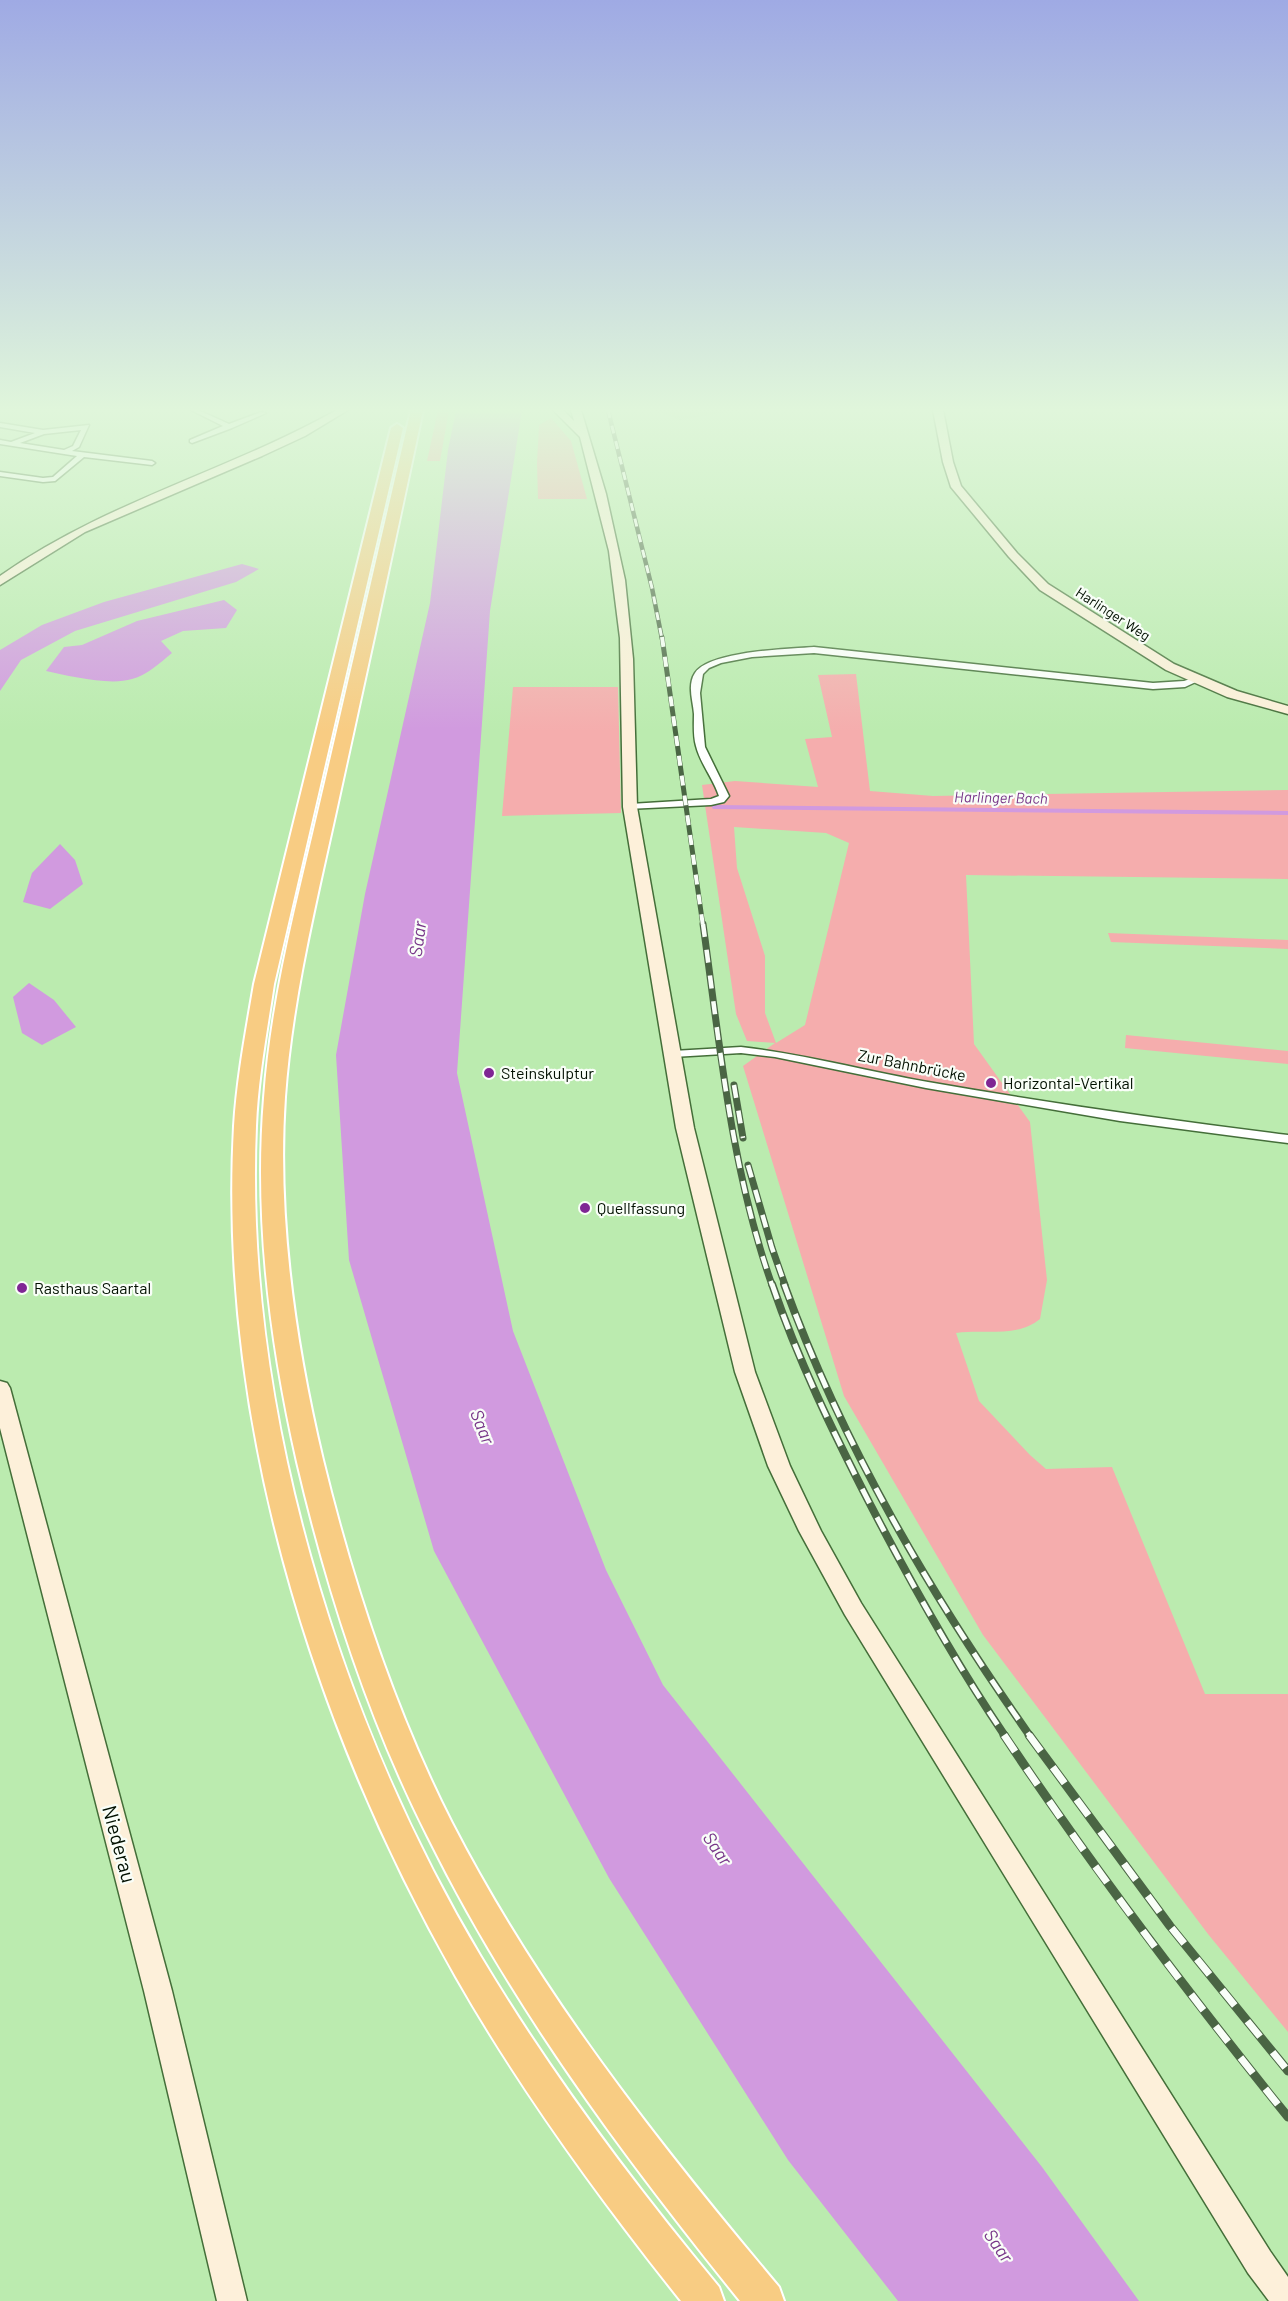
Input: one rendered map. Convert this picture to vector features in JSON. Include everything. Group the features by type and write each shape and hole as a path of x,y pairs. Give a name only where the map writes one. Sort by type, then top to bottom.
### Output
{"highway":[{"path":"379,517 295,902 290,984 278,1061 273,1126 274,1198 280,1290 288,1353 315,1486 369,1663 398,1736 440,1830 483,1908 544,2007 621,2119 699,2222 765,2301"},
{"path":"390,517 295,902 264,984 251,1062 245,1128 244,1200 249,1294 256,1357 282,1492 306,1586 333,1673 403,1845 446,1926 512,2038 583,2143 662,2249 705,2301"}],"main road":[{"path":"0,581 45,552 110,517"},
{"path":"607,517 623,608 627,660 627,754 630,807 690,1149 745,1372 779,1466 810,1531 896,1681 1252,2252 1287,2301"},
{"name":"Harlinger Weg","path":"982,517 1031,576 1068,604 1140,650 1196,680 1241,697 1288,710"},
{"name":"Niederau","path":"0,1388 158,1991 232,2301"}],"street":[{"path":"630,807 711,802 721,800 724,796 718,778 701,749 695,686 698,675 704,667 718,662 787,651 814,651 1153,686 1185,684 1196,680"},
{"name":"Zur Bahnbrücke","path":"673,1054 741,1050 775,1054 926,1085 1120,1117 1288,1139"}],"shaded area":[{"path":"856,674 870,791 933,796 1288,790 1288,879 966,875 974,1044 1030,1122 1047,1280 1040,1319 1031,1325 1011,1331 956,1333 979,1401 1046,1469 1112,1467 1205,1694 1288,1694 1288,2032 1208,1934 983,1635 844,1396 743,1066 775,1043 747,1041 736,1014 702,785 735,781 818,787 805,739 832,737 818,675","holes":["734,827 826,833 849,843 805,1025 776,1043 765,1013 765,956 737,868"]},
{"path":"513,687 618,687 621,813 502,816"},
{"path":"1108,933 1288,940 1288,949 1111,942"},
{"path":"1126,1035 1288,1051 1288,1064 1125,1048"}],"water":[{"name":"Saar","path":"440,517 505,517 490,611 457,1073 513,1331 606,1570 663,1685 1042,2167 1139,2301 898,2301 788,2160 609,1878 434,1551 349,1260 336,1055 365,894 430,603"},
{"path":"242,564 259,569 236,582 75,631 21,660 0,691 0,650 42,625 104,602"},
{"path":"224,600 237,610 226,628 183,631 161,641 172,653 138,677 123,681 101,681 46,671 64,647 82,645 137,621"},
{"path":"60,844 75,860 83,884 50,909 23,902 32,873"},
{"path":"29,983 54,1000 76,1027 42,1045 22,1033 13,997"}],"waterway":[{"name":"Harlinger Bach","path":"714,807 1288,813"}],"railway":[{"path":"635,517 662,639"},
{"path":"662,637 703,926"},
{"path":"703,924 728,1107 746,1197 772,1285"},
{"path":"734,1085 743,1138"},
{"path":"748,1165 785,1285"},
{"path":"772,1284 817,1396 870,1504 934,1622 1005,1736"},
{"path":"784,1284 833,1403 892,1518 958,1629 1030,1736"},
{"path":"1004,1735 1071,1833 1142,1929 1288,2117"},
{"path":"1029,1735 1170,1926 1288,2071"}],"place":[{"name":"Steinskulptur","path":"489,1073"},
{"name":"Horizontal-Vertikal","path":"991,1083"},
{"name":"Quellfassung","path":"585,1208"},
{"name":"Rasthaus Saartal","path":"22,1288"}]}
